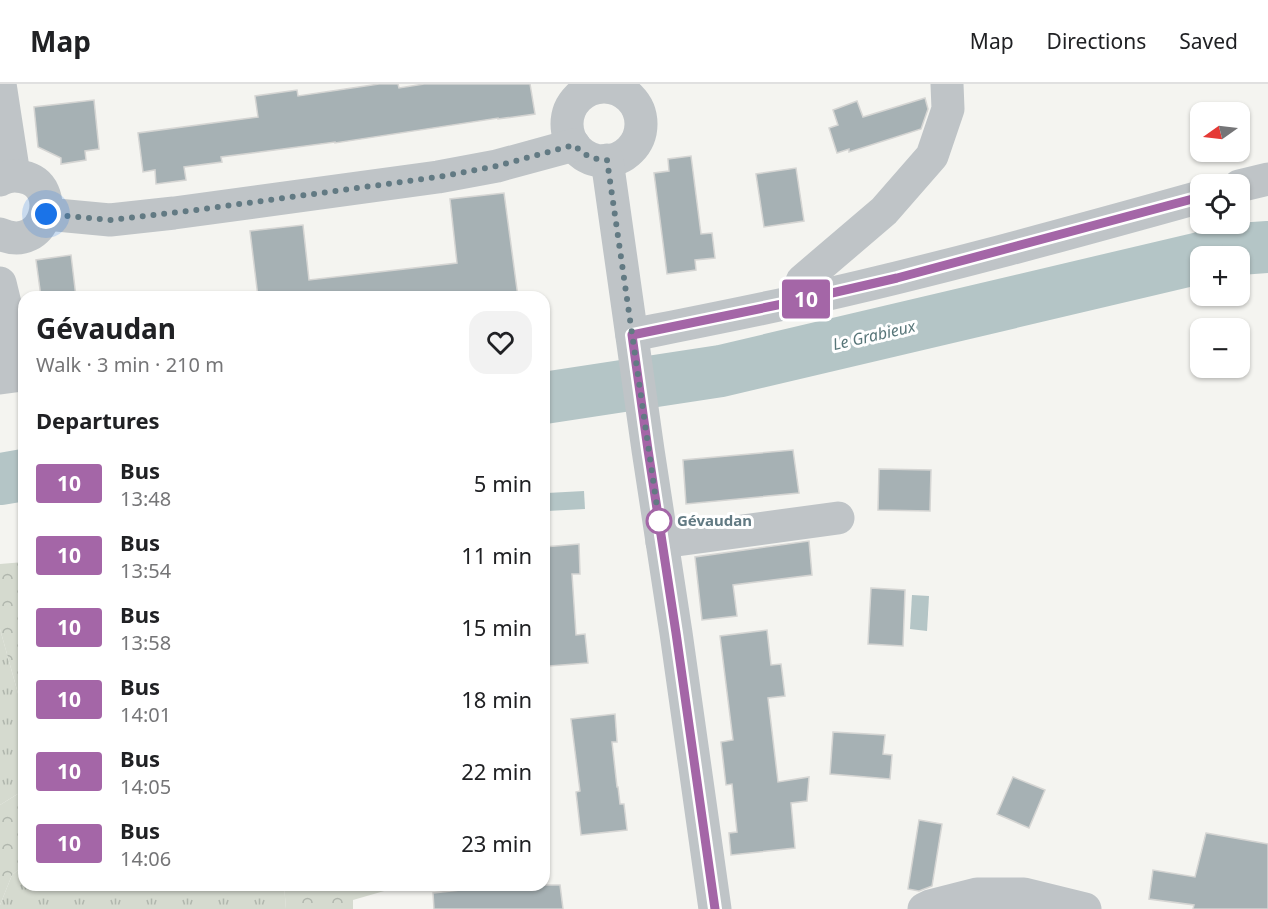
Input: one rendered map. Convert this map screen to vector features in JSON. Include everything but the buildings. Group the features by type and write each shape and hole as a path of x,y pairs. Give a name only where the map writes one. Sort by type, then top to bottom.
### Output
{"street":[{"path":"0,84 7,177 28,178 39,187 46,200 46,214 40,225 31,233 20,237 2,255 15,376 0,378"},
{"path":"797,301 802,281 884,211 932,156 948,109 947,84"},
{"path":"599,86 611,87 622,92 638,108 641,120 640,132 628,152 619,158 598,160 588,157 574,145 569,133 568,120 571,108 578,98 599,86"},
{"path":"46,214 110,220 196,210 438,177 497,166 574,145"},
{"path":"607,160 715,909"},
{"path":"633,344 797,301 897,278 1190,200"},
{"path":"662,542 838,518"},
{"path":"924,909 977,894 1024,894 1085,909"}],"green space":[{"path":"18,562 18,694 0,629 0,564"},
{"path":"0,629 18,694 18,794 0,805"},
{"path":"18,794 18,870 12,875 0,905 0,805"},
{"path":"18,870 18,891 284,891 286,909 0,909 12,875"},
{"path":"284,891 384,891 353,900 353,909 286,909"}],"shaded area":[{"path":"584,491 585,509 550,511 550,493"},
{"path":"912,595 929,596 927,631 910,629"}],"waterway":[{"name":"Le Grabieux","path":"1250,248 1268,247"},
{"name":"Le Grabieux","path":"550,397 721,371 1190,260"},
{"name":"Le Grabieux","path":"0,479 18,476"}],"bus line":[{"name":"10","path":"715,909 632,335 897,278 1190,200"}],"place":[{"name":"Gévaudan","path":"659,521"}],"route":[{"path":"46,214 110,220 196,210 438,177 497,166 574,145 588,157 607,160 659,521"}]}
